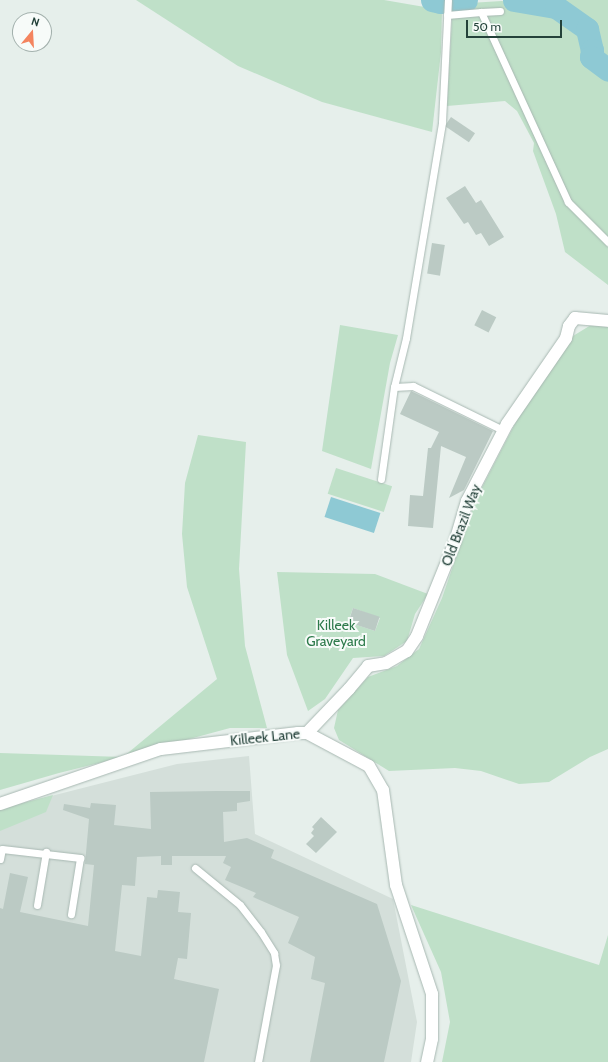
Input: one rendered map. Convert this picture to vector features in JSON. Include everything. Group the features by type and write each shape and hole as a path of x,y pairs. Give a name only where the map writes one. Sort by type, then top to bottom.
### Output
{"street":[{"name":"Old Brazil Way","path":"306,733 349,689 368,666 386,663 406,651 417,636 455,542 467,501 503,430 566,338 569,326 575,318 608,320"},
{"name":"Killeek Lane","path":"0,804 161,749 306,733 369,766 383,790 396,885 432,994 432,1039 427,1062"}],"lane":[{"path":"382,479 394,387 406,338 442,122 447,4"},
{"path":"447,15 500,11"},
{"path":"481,12 568,202 608,242"},
{"path":"394,387 413,386 503,430"},
{"path":"0,859 2,849 46,852 80,858 71,914"},
{"path":"37,905 46,852"},
{"path":"195,868 240,905 261,932 274,953 276,964 258,1062"}],"shaded area":[{"path":"249,756 255,834 393,899 417,1022 411,1062 0,1062 0,809 177,764"}],"green space":[{"path":"136,0 384,0 442,10 441,52 432,132 322,102 238,66"},
{"path":"551,0 608,0 608,64 600,58 591,21"},
{"path":"502,1 556,9 585,31 589,49 588,60 608,75 608,285 565,252 556,214 533,151 534,143 517,111 505,101 447,106 453,4"},
{"path":"340,325 398,335 390,363 371,469 322,451"},
{"path":"591,325 608,327 608,749 590,757 549,782 519,784 481,771 455,768 389,771 339,740 334,728 338,710 368,677 397,666 419,649 442,598 476,499 520,414 573,336"},
{"path":"198,435 246,442 239,569 245,646 267,728 230,728 123,757 217,679 187,587 182,534 185,483"},
{"path":"336,468 392,486 384,512 328,494"},
{"name":"Killeek Graveyard","path":"277,572 375,574 428,594 415,614 407,641 384,656 353,658 325,699 308,711 287,655","holes":["353,608 380,618 375,631 348,622"]},
{"path":"0,753 123,757 59,773 0,790"},
{"path":"53,795 46,812 0,831 0,809"},
{"path":"411,905 599,965 608,935 608,1062 442,1062 450,1022 441,972"}],"water":[{"path":"331,497 380,513 374,533 325,517"}],"building":[{"path":"451,117 475,133 469,142 445,126"},
{"path":"465,186 476,203 481,200 504,237 489,246 481,233 476,235 468,222 464,224 446,198"},
{"path":"432,243 445,245 440,276 427,274"},
{"path":"482,310 496,317 489,332 474,325"},
{"path":"411,391 493,431 464,490 449,498 466,457 441,446 433,528 408,526 410,495 423,496 428,448 431,448 439,432 400,414"},
{"path":"353,608 380,617 375,631 348,622"},
{"path":"250,791 250,801 237,803 237,811 223,812 224,842 247,838 274,850 271,858 377,904 401,981 384,1062 310,1062 325,983 311,979 315,957 288,943 299,917 253,897 256,893 225,880 231,867 223,863 226,856 172,856 172,865 161,865 161,856 137,857 135,886 122,885 115,951 141,956 147,897 157,898 158,890 180,892 178,912 191,913 187,959 178,958 174,979 219,989 204,1062 0,1062 0,908 3,909 10,873 28,877 20,912 88,926 94,865 85,864 89,819 63,810 64,804 90,808 91,803 116,805 114,825 151,829 150,792"},
{"path":"321,817 337,832 316,853 306,844 314,836 311,833 314,829 312,827"}],"waterway":[{"path":"432,0 440,2 466,0"},
{"path":"514,0 556,7 587,29 592,50 591,57 608,70"}]}
